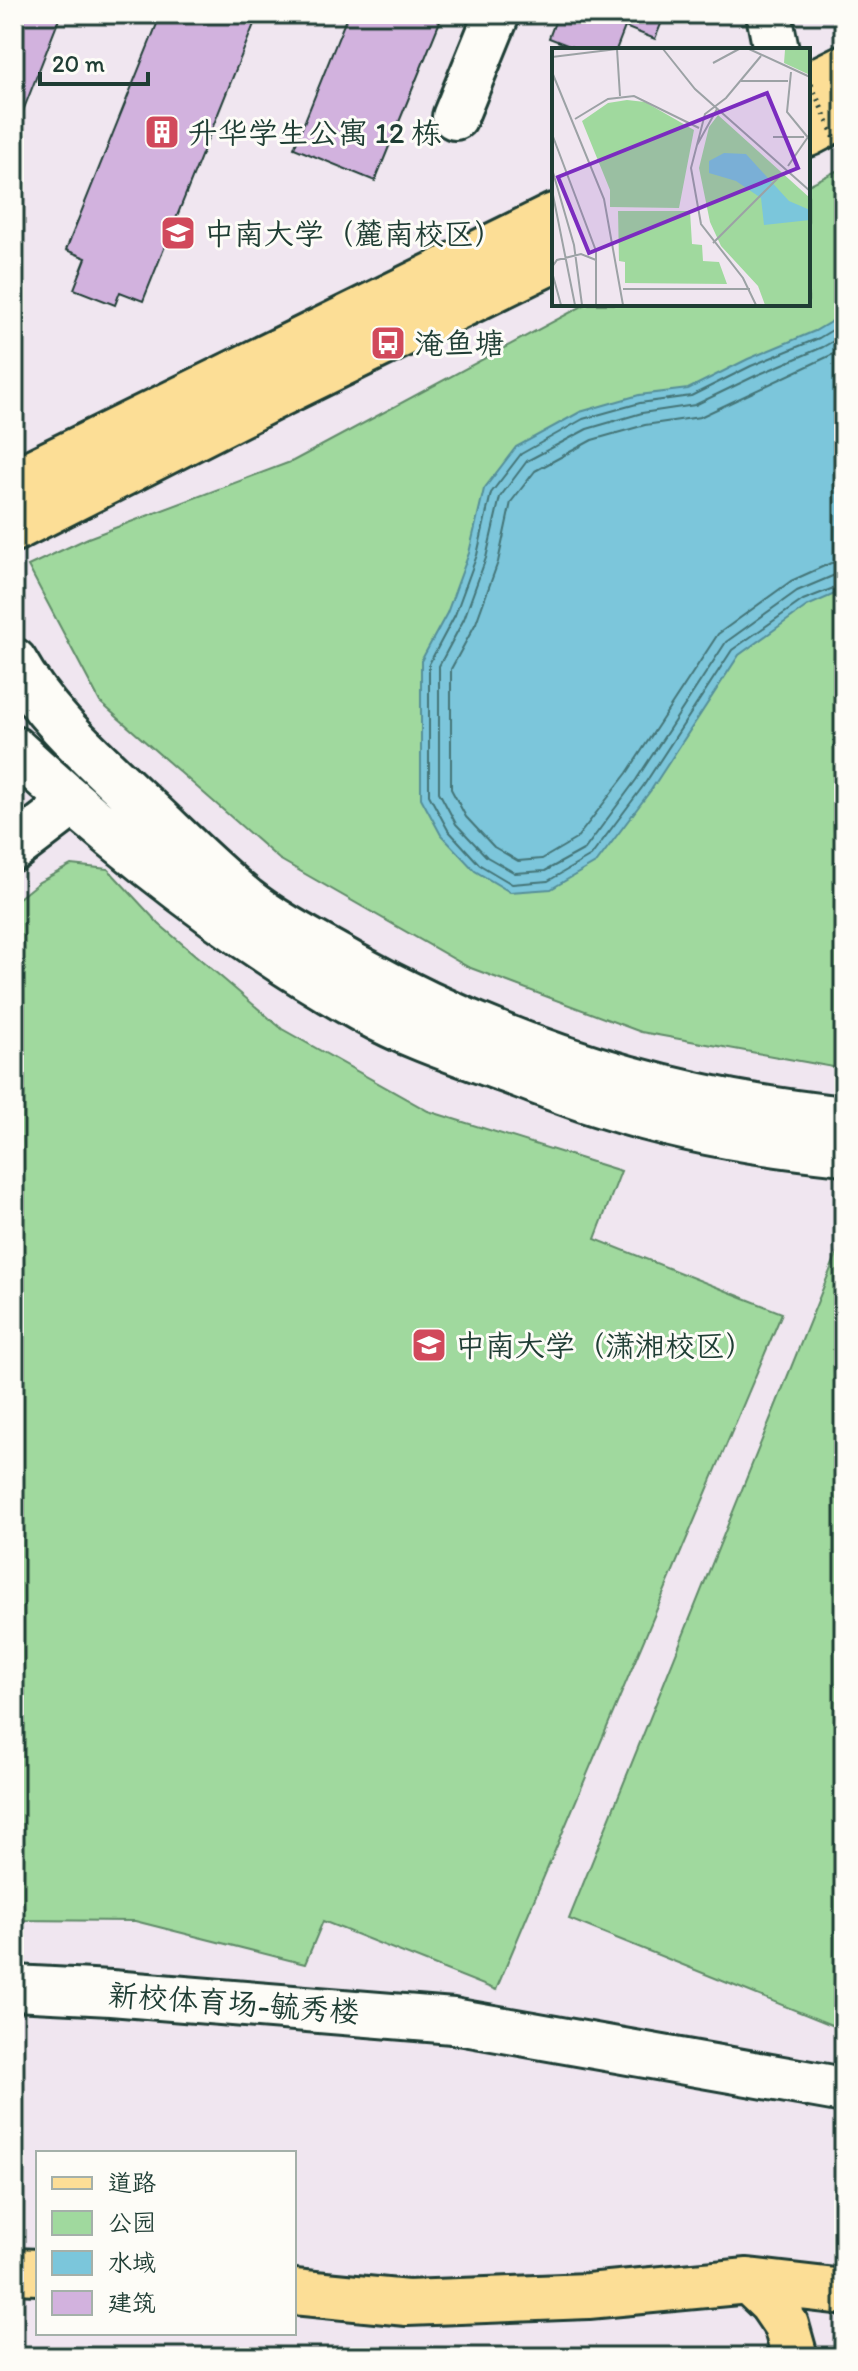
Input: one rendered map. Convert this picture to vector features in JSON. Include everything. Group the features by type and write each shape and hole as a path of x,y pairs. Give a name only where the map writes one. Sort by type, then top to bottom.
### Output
{"main road":[{"path":"810,84 844,67"},
{"path":"810,133 844,115"},
{"path":"14,481 552,217"},
{"path":"14,529 552,261"},
{"path":"14,2271 36,2272"},
{"path":"748,2281 771,2303 786,2325 795,2357"},
{"path":"296,2292 407,2303 588,2296 748,2281 844,2292"}],"street":[{"path":"455,117 497,14"},
{"path":"769,14 776,48"},
{"path":"14,661 54,720 246,900 292,931 374,977 472,1024 587,1068 688,1094 844,1119"},
{"path":"14,749 73,803 169,881 244,936 370,1014 431,1043 604,1106 735,1139 844,1152"},
{"path":"14,848 73,803"},
{"name":"新校体育场-毓秀楼","path":"14,1988 453,2021 844,2090"}],"path":[{"path":"810,82 844,160"}],"green space":[{"path":"844,167 844,1069 641,1032 468,967 279,859 100,702 28,566 88,538 293,461 582,306 810,306 810,184"},
{"path":"71,865 108,869 159,924 282,1029 428,1111 621,1171 595,1239 782,1313 496,1990 323,1921 305,1964 135,1921 14,1920 14,902 39,882"},
{"path":"844,1236 844,2030 569,1919"}],"water":[{"path":"844,314 844,590 807,606 739,655 651,790 597,862 551,889 510,892 475,871 441,835 421,798 421,661 447,613 469,553 484,489 516,447 580,412 639,395 688,389 815,331"}],"building":[{"path":"14,14 61,14 14,134"},
{"name":"升华学生公寓 12 栋","path":"161,14 258,14 143,301 120,292 115,305 74,289 86,258 66,250"},
{"path":"348,14 443,14 375,181 294,148"},
{"path":"558,14 665,14 655,39 625,27 617,48 575,48 549,38"}],"place":[{"name":"升华学生公寓 12 栋","path":"162,132"},
{"name":"中南大学（麓南校区）","path":"178,233"},
{"name":"淹鱼塘","path":"388,343"},
{"name":"中南大学（潇湘校区）","path":"429,1345"}]}
